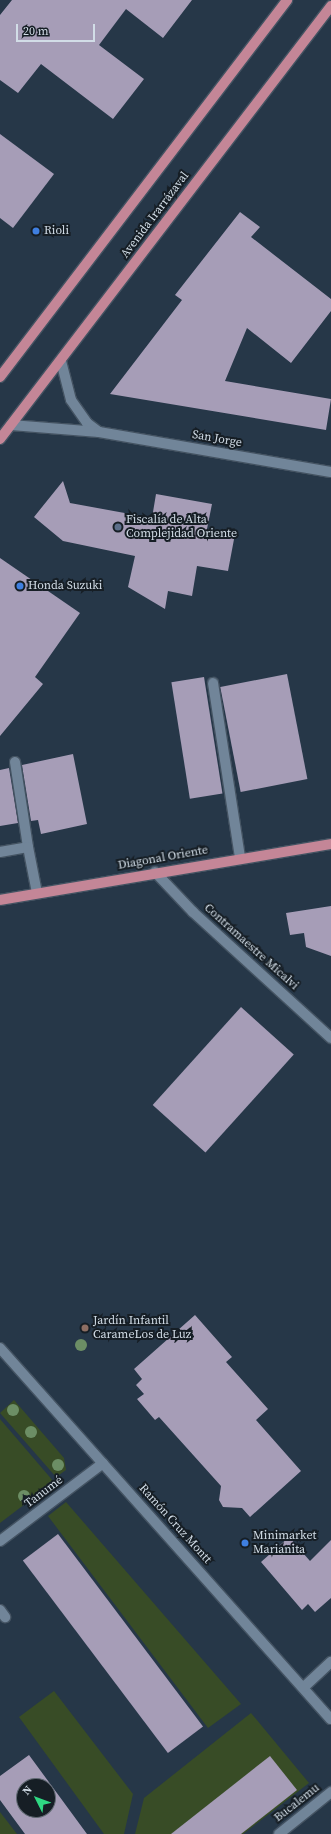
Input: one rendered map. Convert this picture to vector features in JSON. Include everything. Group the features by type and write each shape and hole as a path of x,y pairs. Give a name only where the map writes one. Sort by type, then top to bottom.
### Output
{"main road":[{"path":"0,377 287,0"},
{"name":"Avenida Irarrázaval","path":"0,439 331,6"},
{"name":"Diagonal Oriente","path":"0,900 155,872 331,844"}],"street":[{"path":"61,361 71,400 88,423 99,432"},
{"name":"San Jorge","path":"11,425 99,432 331,472"},
{"path":"213,683 240,858"},
{"path":"15,762 36,893"},
{"path":"0,852 28,847"},
{"name":"Contramaestre Micalvi","path":"155,872 207,926 331,1038"},
{"name":"Ramón Cruz Montt","path":"0,1348 331,1719"},
{"name":"Tanumé","path":"0,1542 104,1463"},
{"path":"304,1687 331,1662"},
{"name":"Bucalemu","path":"279,1834 331,1792"}],"green space":[{"path":"14,1400 64,1458 66,1470 56,1477 0,1413"},
{"path":"0,1419 54,1482 0,1523"},
{"path":"66,1502 241,1704 208,1728 48,1516"},
{"path":"54,1691 133,1794 124,1834 104,1834 19,1717"},
{"path":"251,1713 309,1783 243,1834 135,1834 144,1798"},
{"path":"0,1812 17,1834 0,1834"}],"building":[{"path":"12,0 192,0 163,38 126,9 99,45 144,79 113,119 41,64 18,93 0,80 0,15"},
{"path":"0,134 54,174 13,228 0,218"},
{"path":"240,212 260,227 251,237 331,299 331,311 291,363 247,328 225,381 331,399 326,430 110,394 182,300 175,295"},
{"path":"63,481 70,503 152,518 156,494 212,504 207,529 235,534 228,571 197,566 192,596 168,591 165,609 128,587 135,556 63,541 34,517"},
{"name":"Honda Suzuki","path":"0,558 80,613 35,677 43,684 0,736"},
{"path":"287,674 307,779 241,792 220,687"},
{"path":"204,677 222,794 190,799 171,682"},
{"path":"73,754 87,824 41,834 38,820 31,821 22,765"},
{"path":"9,768 18,823 0,826 0,770"},
{"path":"331,906 331,956 306,947 304,933 290,935 286,913"},
{"path":"241,1007 294,1055 205,1153 153,1105"},
{"path":"195,1315 232,1357 226,1362 268,1409 256,1420 301,1471 250,1517 242,1508 223,1507 219,1500 221,1486 159,1417 155,1420 137,1399 144,1394 136,1385 142,1379 134,1369"},
{"path":"58,1534 203,1726 168,1753 23,1560"},
{"path":"289,1537 310,1561 331,1540 331,1598 315,1612 308,1604 302,1610 261,1562"},
{"path":"29,1755 46,1778 16,1778 16,1818 56,1818 56,1792 87,1834 25,1834 0,1800 0,1776"},
{"path":"270,1756 297,1790 241,1834 171,1834"}],"place":[{"name":"Rioli","path":"36,231"},
{"name":"Fiscalía de Alta Complejidad Oriente","path":"118,527"},
{"name":"Honda Suzuki","path":"20,586"},
{"name":"Jardín Infantil CarameLos de Luz","path":"85,1328"},
{"name":"Minimarket Marianita","path":"245,1543"}]}
